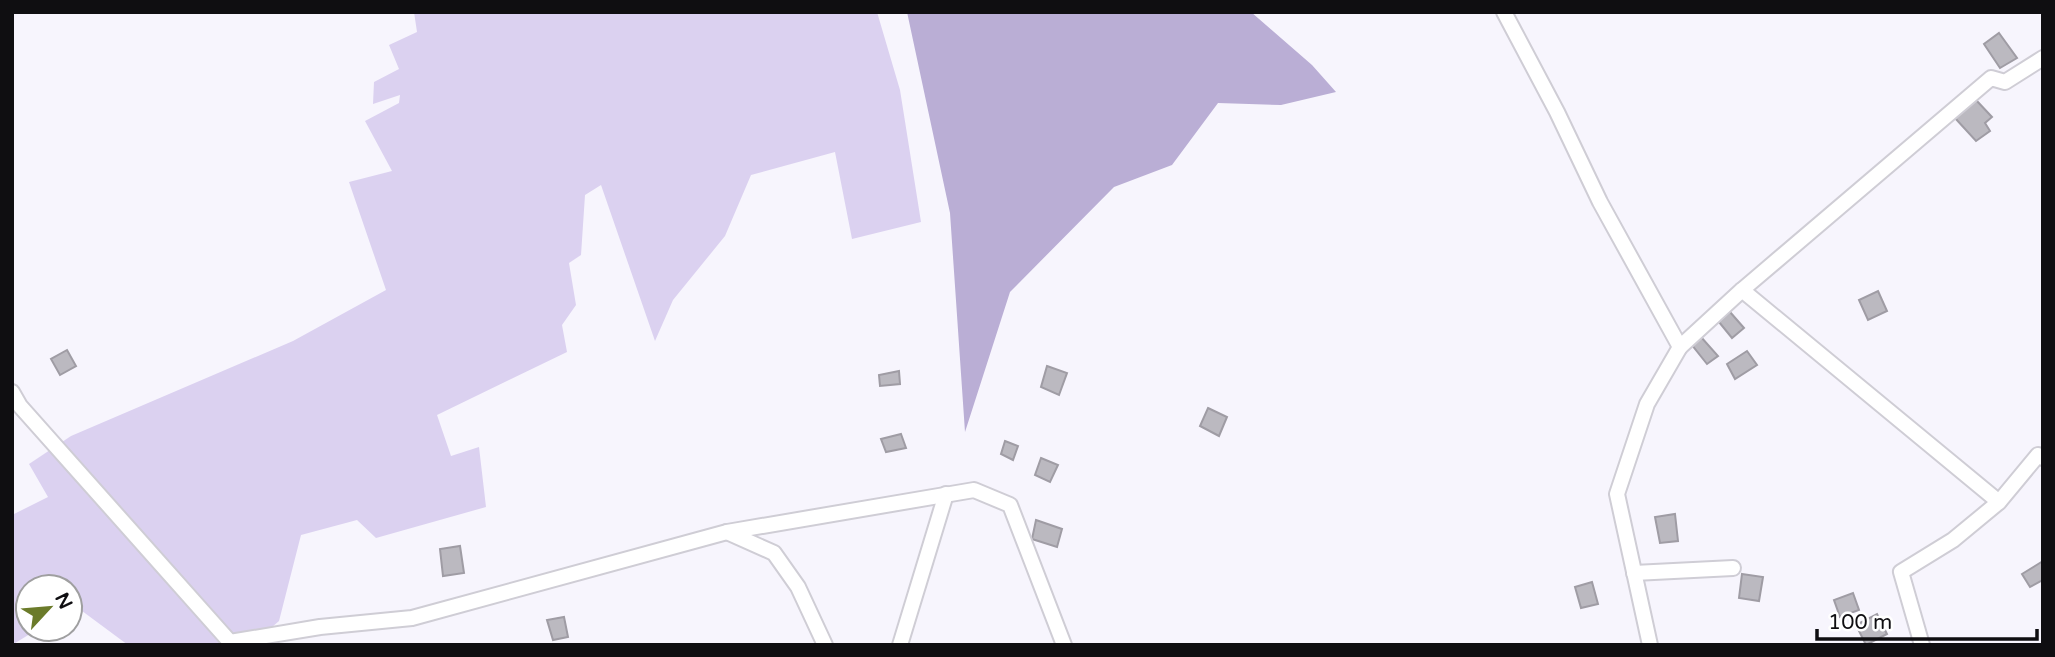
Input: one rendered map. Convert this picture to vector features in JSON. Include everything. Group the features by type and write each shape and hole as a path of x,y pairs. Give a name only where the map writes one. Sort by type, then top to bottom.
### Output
{"street":[{"path":"1504,12 1557,112 1600,202 1681,347"},
{"path":"1650,645 1617,494 1647,404 1681,347 1742,290 1991,78 2005,82 2043,58"},
{"path":"1742,290 1999,502"},
{"path":"12,392 20,406 230,642 320,627 412,618 727,532 974,490 1010,505 1064,645"},
{"path":"1922,645 1901,572 1953,540 1999,502 2038,455 2043,458"},
{"path":"900,645 946,494"},
{"path":"727,532 774,553 798,587 825,645"},
{"path":"1634,573 1733,568"}],"shaded area":[{"path":"414,12 877,12 900,90 921,222 852,239 835,152 751,175 725,236 673,300 655,341 601,185 585,195 581,255 569,263 576,305 562,325 567,352 437,415 451,456 479,447 486,507 376,538 357,520 301,535 279,621 251,645 128,645 84,612 84,573 14,573 15,643 12,645 12,515 48,497 29,464 71,436 293,341 386,290 349,182 392,171 365,121 399,103 400,95 373,104 374,82 399,69 389,45 417,32"},
{"path":"907,12 1251,12 1312,65 1336,92 1281,105 1218,103 1172,165 1114,187 1010,292 965,432 950,213"}],"building":[{"path":"1999,33 2017,58 2000,68 1984,44"},
{"path":"1976,100 1992,117 1985,123 1990,131 1976,141 1955,118"},
{"path":"1878,291 1887,311 1868,320 1859,300"},
{"path":"1730,312 1744,328 1732,338 1719,322"},
{"path":"1701,337 1718,356 1707,364 1692,345"},
{"path":"67,350 76,366 60,375 51,359"},
{"path":"1747,351 1757,365 1735,379 1727,364"},
{"path":"1047,366 1067,373 1059,395 1041,387"},
{"path":"899,371 900,384 880,386 879,375"},
{"path":"1208,408 1227,417 1219,436 1200,426"},
{"path":"901,434 906,448 886,452 881,439"},
{"path":"1005,441 1018,446 1013,460 1001,454"},
{"path":"1041,458 1058,465 1050,482 1035,475"},
{"path":"1675,514 1678,541 1660,543 1655,517"},
{"path":"1036,520 1062,529 1057,547 1032,539"},
{"path":"460,546 464,573 443,576 440,549"},
{"path":"2043,561 2043,580 2030,587 2022,574"},
{"path":"1742,574 1763,577 1759,601 1739,598"},
{"path":"1592,582 1598,604 1581,608 1575,587"},
{"path":"1853,593 1859,610 1840,617 1834,600"},
{"path":"1877,614 1887,634 1866,645 1856,625"},
{"path":"564,617 568,637 553,640 547,620"}]}
